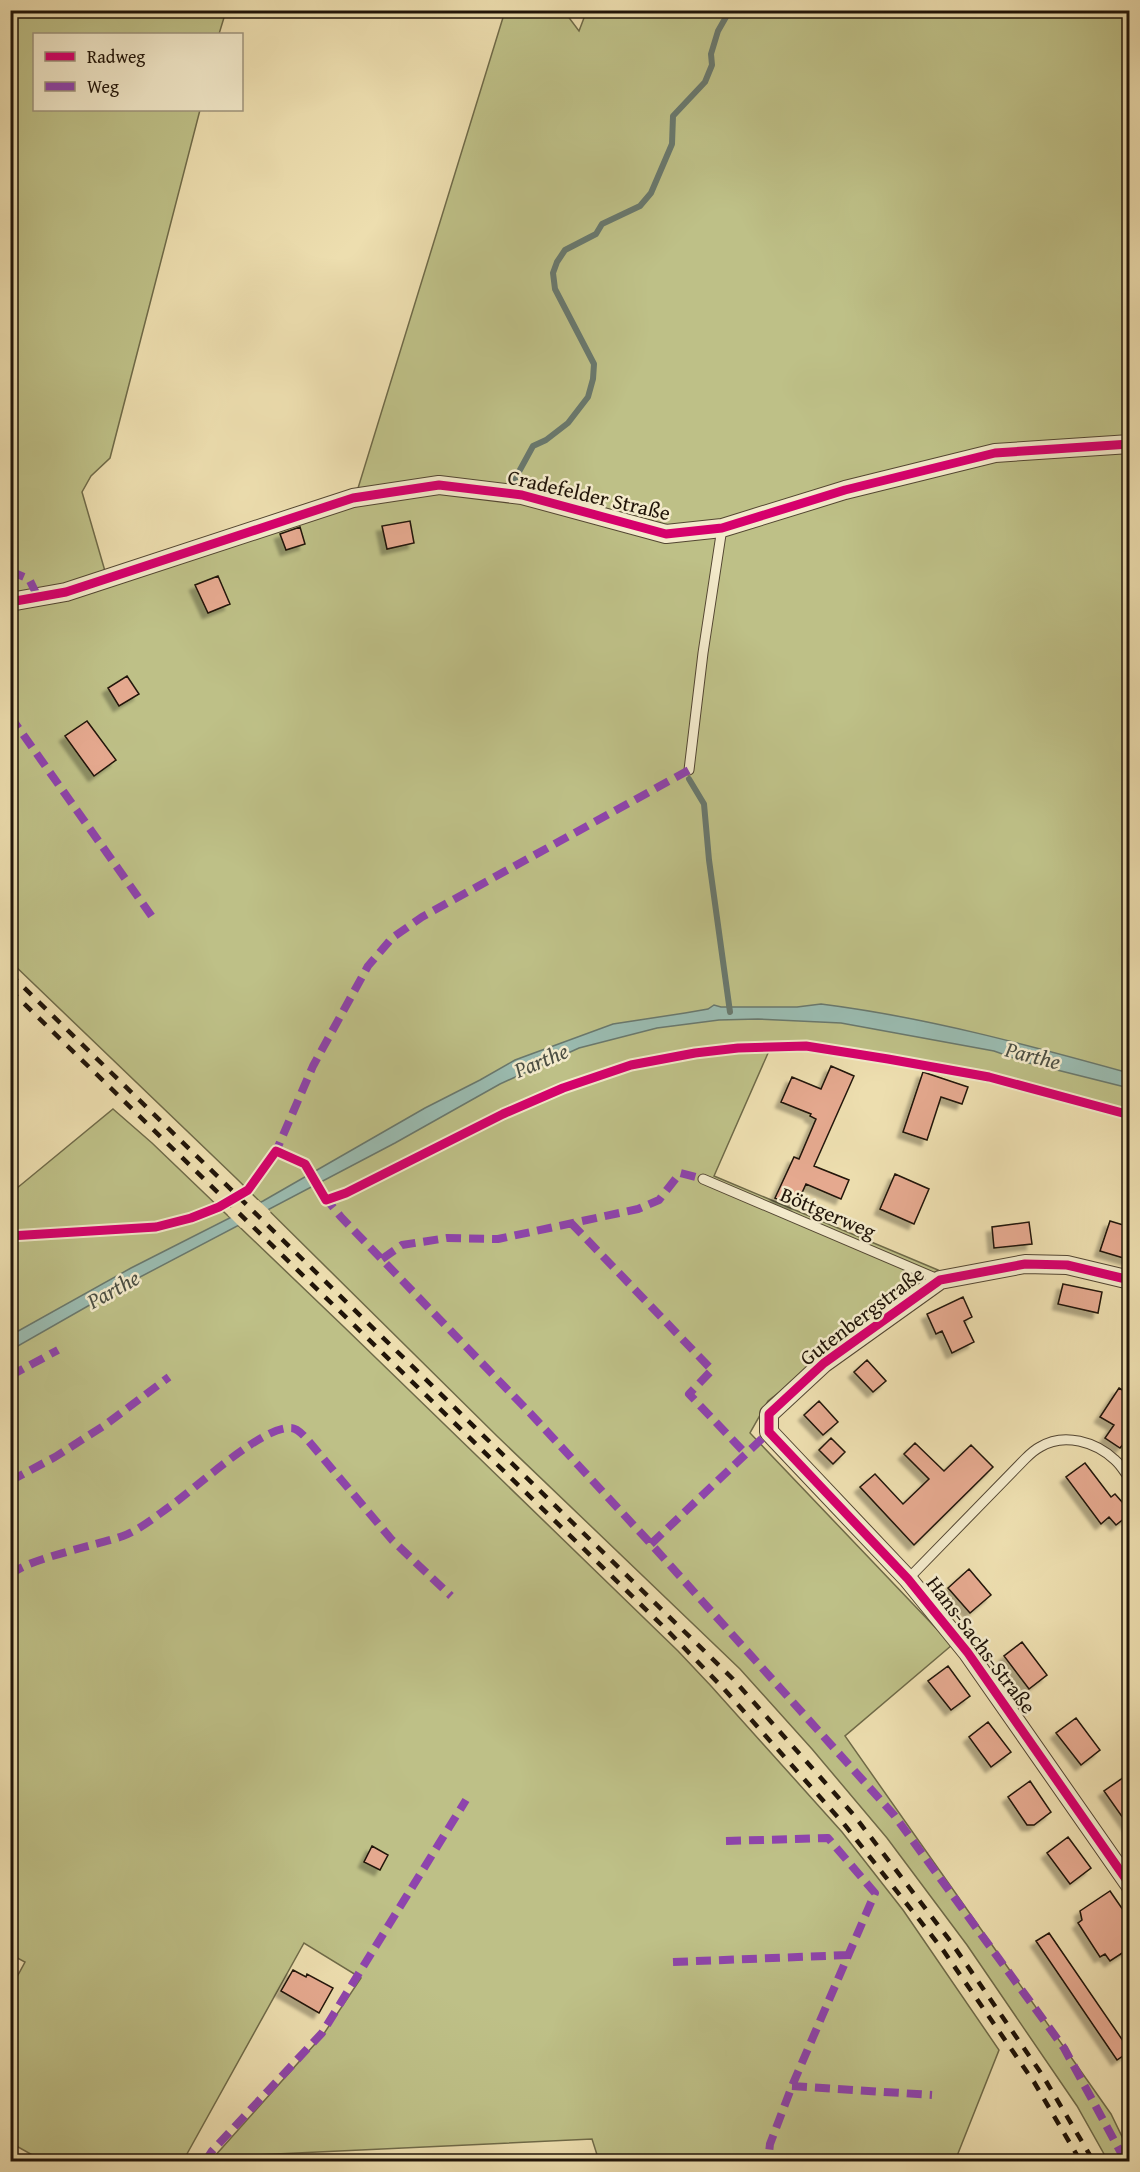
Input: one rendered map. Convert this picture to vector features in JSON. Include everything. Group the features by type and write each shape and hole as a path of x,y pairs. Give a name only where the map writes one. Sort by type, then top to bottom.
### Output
{"street":[{"name":"Cradefelder Straße","path":"10,602 66,592 353,498 439,485 522,495 666,534 722,528 845,490 995,453 1130,444"},
{"name":"Gutenbergstraße","path":"769,1414 824,1363 940,1280 1025,1264 1067,1265 1130,1280"},
{"name":"Hans-Sachs-Straße","path":"769,1414 769,1432 908,1579 968,1653 1130,1886"}],"lane":[{"path":"689,770 703,653 722,528"},
{"name":"Böttgerweg","path":"703,1179 940,1280"},
{"path":"908,1579 1025,1459 1040,1447 1054,1441 1088,1442 1116,1461 1130,1479"}],"green space":[{"path":"587,10 1129,11 1129,1116 985,1075 772,1044 714,1176 938,1270 768,1401 750,1433 952,1645 845,1736 1111,2114 1129,2151 1129,2161 1108,2161 1077,2106 967,1945 887,1838 812,1749 740,1669 498,1437 236,1178 11,962 10,11 226,11 219,33 33,33 33,111 200,111 110,458 91,476 82,492 107,578 355,498 505,11 564,11 579,31"},
{"path":"113,1109 152,1143 344,1327 678,1651 842,1832 903,1910 999,2050 955,2161 599,2161 592,2139 214,2157 323,2035 361,1978 304,1943 183,2161 43,2161 11,2143 11,1988 25,1962 10,1954 11,1193"}],"water":[{"name":"Parthe","path":"821,1004 938,1024 1129,1073 1129,1088 1025,1062 994,1051 841,1023 758,1019 719,1020 657,1028 579,1048 500,1084 395,1143 123,1286 11,1350 11,1335 131,1268 263,1201 425,1108 515,1060 613,1024 708,1009 714,1005 721,1007 797,1007"}],"pier":[{"path":"258,1200 271,1212 241,1228 228,1215"}],"building":[{"path":"410,521 414,543 387,549 382,526"},
{"path":"300,527 305,544 286,550 280,534"},
{"path":"218,576 230,604 208,613 195,585"},
{"path":"127,676 139,694 119,706 108,688"},
{"path":"87,721 116,760 94,776 65,736"},
{"path":"831,1066 854,1076 814,1166 849,1180 841,1199 806,1184 796,1206 775,1198 794,1157 799,1159 816,1119 810,1116 811,1114 781,1102 792,1077 821,1089"},
{"path":"923,1072 968,1087 962,1104 941,1097 927,1140 903,1132"},
{"path":"895,1174 929,1189 914,1224 880,1209"},
{"path":"1110,1221 1130,1227 1130,1260 1100,1251"},
{"path":"1029,1222 1032,1244 994,1248 992,1227"},
{"path":"1063,1284 1102,1292 1098,1313 1058,1304"},
{"path":"963,1297 972,1317 964,1321 974,1342 952,1353 942,1331 936,1334 927,1314"},
{"path":"867,1360 886,1381 873,1392 854,1372"},
{"path":"1119,1388 1130,1395 1130,1436 1120,1448 1105,1438 1114,1425 1100,1417"},
{"path":"819,1401 838,1422 823,1435 804,1415"},
{"path":"831,1438 845,1452 833,1464 819,1450"},
{"path":"915,1443 944,1471 971,1445 993,1467 914,1545 860,1487 875,1474 903,1504 929,1479 904,1454"},
{"path":"1085,1463 1111,1497 1115,1494 1130,1511 1130,1514 1116,1525 1109,1517 1101,1524 1066,1477"},
{"path":"969,1569 991,1595 970,1613 948,1588"},
{"path":"1022,1642 1047,1675 1029,1689 1004,1656"},
{"path":"948,1666 970,1696 951,1710 928,1681"},
{"path":"1076,1718 1100,1750 1081,1765 1056,1733"},
{"path":"988,1722 1011,1752 991,1767 969,1737"},
{"path":"1130,1773 1130,1828 1104,1791"},
{"path":"1030,1781 1051,1812 1034,1825 1027,1825 1008,1797"},
{"path":"1068,1837 1091,1868 1070,1884 1047,1853"},
{"path":"372,1846 388,1855 380,1870 364,1862"},
{"path":"1110,1891 1130,1920 1130,1948 1110,1961 1105,1954 1100,1957 1078,1923 1082,1920 1080,1911"},
{"path":"1049,1933 1130,2051 1117,2060 1036,1941"},
{"path":"293,1970 306,1977 307,1974 333,1988 319,2013 281,1991"}],"waterway":[{"path":"515,479 533,446 546,440 568,423 588,397 593,379 594,364 555,289 553,273 557,262 565,250 596,234 602,224 640,206 651,193 672,144 673,116 705,82 712,65 711,54 718,31 730,10"},
{"path":"689,779 704,804 709,860 730,1012"}],"railway":[{"path":"10,974 733,1679 853,1814 951,1942 1043,2076 1094,2162"},
{"path":"10,990 668,1631 724,1689 844,1824 943,1950 1034,2082 1081,2162"}],"marked path":[{"path":"10,571 29,579 38,597"},
{"path":"10,716 153,918"},
{"path":"274,1156 313,1066 368,966 392,938 422,917 689,770"},
{"path":"382,1259 402,1245 447,1238 498,1239 638,1209 659,1200 680,1173 703,1179"},
{"path":"324,1196 341,1217 530,1413 651,1544 894,1815 1064,2048 1126,2162"},
{"path":"571,1223 712,1370 689,1394 746,1454"},
{"path":"10,1376 58,1350"},
{"path":"10,1481 55,1457 105,1425 169,1377"},
{"path":"10,1575 31,1563 123,1536 135,1530 247,1447 279,1430 291,1428 306,1438 392,1540 451,1596"},
{"path":"651,1544 769,1432"},
{"path":"205,2162 212,2151 322,2033 466,1800"},
{"path":"726,1841 828,1838 875,1893 792,2086 770,2144 768,2162"},
{"path":"673,1962 848,1955"},
{"path":"792,2086 932,2095"},
{"path":"10,2159 14,2162"}],"cycle path":[{"path":"10,602 66,592 353,498 439,485 522,495 666,534 722,528 845,490 995,453 1130,444"},
{"path":"10,1236 156,1227 191,1218 219,1207 248,1190 276,1151 305,1164 326,1200 346,1193 503,1114 563,1088 631,1065 695,1053 738,1048 806,1046 888,1059 989,1077 1130,1115"},
{"path":"1130,1280 1067,1265 1025,1264 940,1280 824,1363 769,1414 769,1432 908,1579 968,1653 1130,1885"}]}
